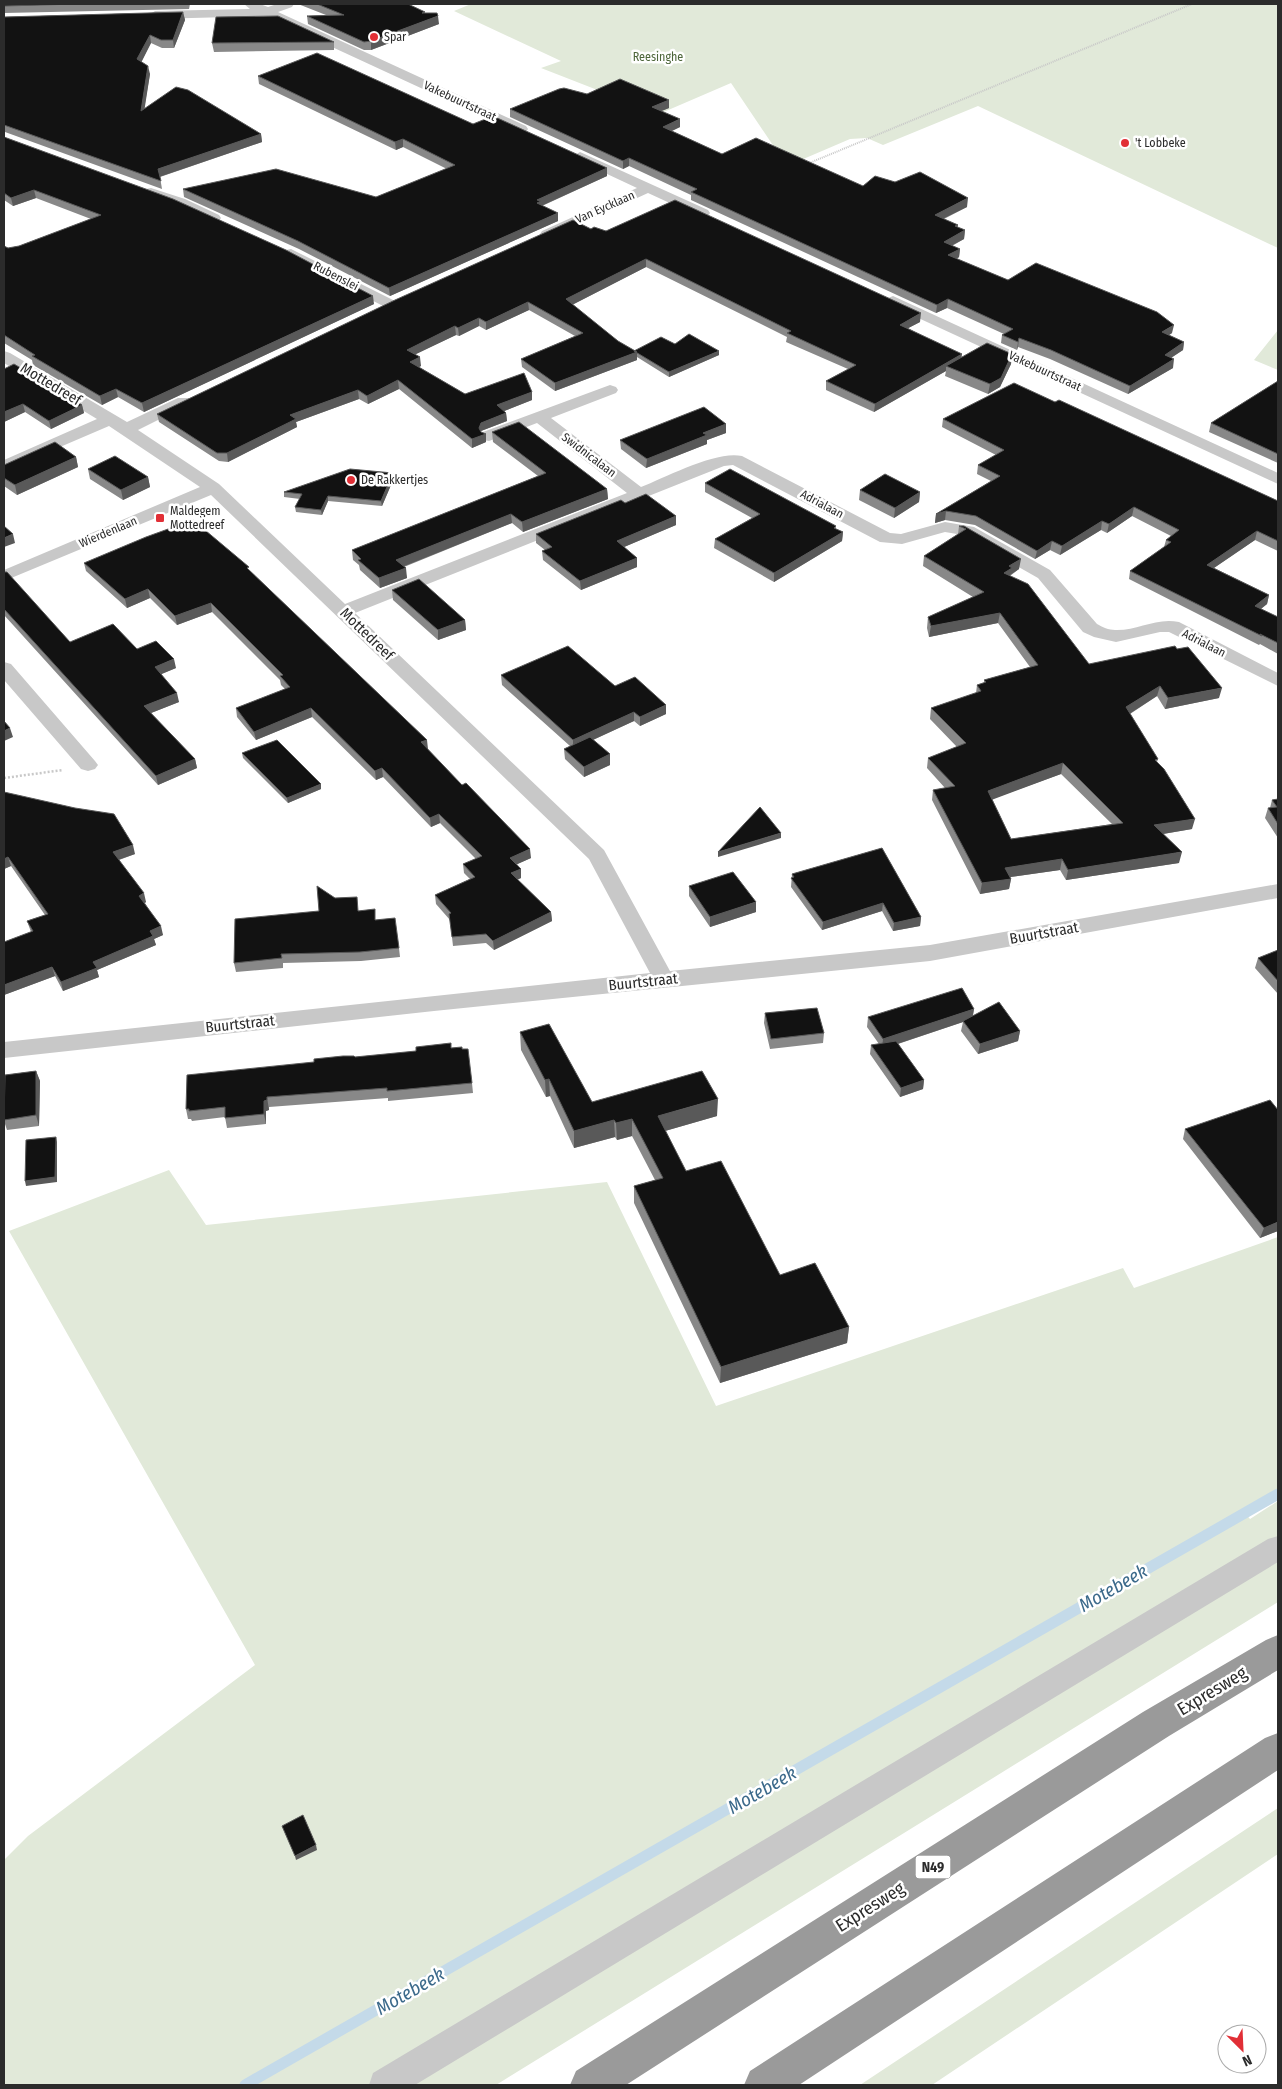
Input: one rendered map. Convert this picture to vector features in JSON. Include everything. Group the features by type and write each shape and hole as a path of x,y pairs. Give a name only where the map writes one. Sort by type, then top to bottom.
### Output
{"highway":[{"name":"Expresweg","path":"590,2085 1156,1724 1278,1651"},
{"path":"764,2085 1278,1750"}],"street":[{"name":"Vakebuurtstraat","path":"250,4 530,133"},
{"path":"140,15 267,12 288,4"},
{"path":"566,150 714,218"},
{"path":"136,186 180,202 223,222"},
{"name":"Van Eycklaan","path":"532,240 648,188"},
{"name":"Rubenslei","path":"275,246 390,304"},
{"path":"372,312 408,296"},
{"name":"Vakebuurtstraat","path":"884,297 1278,479"},
{"name":"Mottedreef","path":"4,356 126,429 213,488 597,855 664,980"},
{"name":"Swidnicalaan","path":"489,436 610,390"},
{"path":"126,429 196,396"},
{"name":"Swidnicalaan","path":"539,417 638,492"},
{"path":"4,466 110,419"},
{"name":"Adrialaan","path":"344,612 638,492 721,460 736,460 886,538 902,539 944,527 968,531 1044,574 1090,628 1101,633 1116,636 1160,626 1172,626 1278,680"},
{"name":"Wierdenlaan","path":"4,576 213,488"},
{"path":"4,668 88,766"},
{"name":"Buurtstraat","path":"4,1050 930,953 1278,891"},
{"path":"385,2085 1278,1548"}],"path":[{"path":"805,165 1192,4"},
{"path":"4,778 88,766"}],"green space":[{"name":"Reesinghe","path":"471,4 1278,4 1278,248 978,106 883,145 867,138 850,139 787,166 731,83 659,114 541,68 561,61 454,11"},
{"path":"1278,330 1278,370 1254,360"},
{"path":"169,1170 206,1225 607,1182 716,1406 1123,1268 1134,1288 1278,1237 1278,1494 1244,1512 1250,1519 1278,1501 1278,1602 496,2085 4,2085 4,1860 28,1836 255,1665 9,1231"},
{"path":"1278,1808 1278,1854 932,2085 860,2085"}],"building":[{"path":"4,4 77,4 4,6"},
{"path":"317,4 408,4 425,12 422,13 437,13 438,16 364,42 307,16 344,15"},
{"path":"183,12 173,40 161,40 150,35 137,59 148,66 141,111 176,87 188,90 261,134 158,169 161,181 4,125 4,17"},
{"path":"278,16 334,42 212,43 216,17"},
{"path":"317,53 473,124 493,116 607,168 537,200 541,201 537,203 558,213 389,288 298,241 183,189 276,169 376,197 455,165 403,139 395,142 258,76"},
{"path":"620,79 669,100 652,107 680,119 663,127 722,154 756,138 863,186 875,176 895,182 920,172 968,198 935,215 965,230 944,242 960,249 948,255 1008,280 1036,263 1157,312 1174,325 1162,332 1184,342 1165,355 1174,359 1130,386 1051,350 1019,338 1018,342 1002,335 1013,329 948,299 937,305 691,192 697,189 629,158 623,161 510,109 559,89 564,88 587,94"},
{"path":"4,137 173,199 286,250 373,296 142,403 116,389 100,396 32,356 35,355 4,335 4,246 8,248 19,246 101,215 34,190 11,198 4,193"},
{"path":"675,200 921,313 900,325 962,354 875,404 826,381 856,365 787,333 791,331 646,259 566,299 618,341 637,352 555,383 521,359 583,333 528,302 486,322 479,318 458,328 455,326 407,350 420,357 410,362 465,394 524,373 532,392 497,405 506,413 481,423 479,428 481,432 486,434 472,439 398,380 367,396 358,390 290,415 296,419 227,453 217,453 157,414 395,300 573,220 591,229 594,227 606,231"},
{"path":"689,334 719,351 669,372 634,351 661,337 675,344"},
{"path":"987,343 1012,354 1001,378 990,384 946,366"},
{"path":"14,364 82,405 49,421 23,404 4,412 4,369"},
{"path":"1278,381 1278,454 1211,423"},
{"path":"1014,383 1055,402 1059,400 1278,501 1278,541 1257,531 1207,565 1269,595 1255,606 1278,617 1278,643 1130,571 1171,542 1166,540 1179,530 1134,507 1109,524 1102,521 1062,546 1052,541 1037,551 976,516 946,511 936,514 1000,476 978,465 1004,450 943,419"},
{"path":"704,407 726,424 703,433 707,435 647,459 620,440"},
{"path":"519,422 607,489 522,522 511,514 396,560 406,568 379,578 358,560 361,559 352,550 546,473 492,432"},
{"path":"55,442 76,457 15,485 4,478 4,465"},
{"path":"115,456 148,477 121,490 88,469"},
{"path":"350,469 393,473 381,501 328,496 321,510 295,507 302,494 284,492"},
{"path":"730,469 836,526 834,528 843,532 774,573 715,539 760,514 705,483"},
{"path":"885,474 920,492 895,508 860,490"},
{"path":"646,494 676,516 617,541 637,558 580,581 542,551 552,547 536,534 621,500 625,503"},
{"path":"193,520 249,567 247,568 427,740 421,742 462,785 466,783 530,849 510,858 521,869 511,873 551,912 493,941 486,934 452,937 449,914 451,913 435,895 475,877 463,864 482,856 439,814 430,818 382,768 375,771 311,708 254,732 236,708 290,687 280,676 283,675 211,603 175,616 148,589 125,599 84,563"},
{"path":"4,526 13,534 4,538"},
{"path":"959,526 964,526 1021,559 1009,566 1012,568 1004,573 1028,584 1089,664 1175,646 1177,649 1188,647 1222,688 1168,698 1160,686 1126,707 1158,759 1155,760 1164,769 1195,819 1154,825 1182,852 1068,870 1062,859 1005,868 1011,879 982,883 933,790 955,786 928,758 966,743 931,708 981,691 977,685 986,682 984,680 1038,665 1000,613 931,626 928,617 984,592 924,556 966,529","holes":["1063,763 1123,823 1011,839 988,791"]},
{"path":"4,572 7,572 70,642 113,624 137,649 156,641 174,659 155,667 177,693 144,706 195,759 156,776 4,609"},
{"path":"419,579 465,620 438,630 392,590"},
{"path":"568,646 615,686 635,677 666,705 640,717 634,712 573,740 501,675"},
{"path":"4,721 10,728 4,731"},
{"path":"590,737 610,754 584,767 564,749"},
{"path":"277,740 321,784 287,798 242,753"},
{"path":"4,792 75,808 114,814 133,845 113,852 144,893 139,896 161,926 150,931 153,936 93,962 97,968 61,982 52,967 4,985 4,942 33,931 27,921 48,914 8,857 4,859"},
{"path":"1278,799 1278,824 1268,808 1277,807 1272,800"},
{"path":"760,807 781,833 718,852"},
{"path":"882,848 921,917 894,923 883,903 823,922 791,878 794,877 792,874"},
{"path":"733,872 756,902 710,917 689,886"},
{"path":"317,886 335,898 357,897 358,911 375,909 375,920 395,918 399,948 360,952 281,954 282,958 234,963 235,919 319,911"},
{"path":"1278,950 1278,981 1258,958"},
{"path":"962,988 974,1009 883,1039 868,1017"},
{"path":"999,1002 1020,1031 980,1044 963,1021"},
{"path":"817,1008 824,1033 771,1039 765,1013"},
{"path":"549,1024 592,1102 702,1071 718,1099 658,1116 686,1171 721,1161 780,1275 815,1263 849,1327 721,1367 634,1186 663,1178 632,1119 616,1123 614,1120 574,1131 549,1079 545,1080 520,1032"},
{"path":"896,1041 924,1080 901,1088 871,1045"},
{"path":"451,1043 451,1048 462,1047 462,1049 468,1049 472,1083 387,1091 387,1088 267,1097 267,1100 264,1101 264,1114 225,1118 225,1107 189,1111 189,1109 186,1109 187,1075 314,1062 314,1059 416,1051 416,1047"},
{"path":"36,1071 36,1115 4,1120 5,1075"},
{"path":"1270,1100 1278,1110 1278,1222 1264,1228 1185,1129"},
{"path":"56,1137 55,1177 25,1181 26,1140"},
{"path":"303,1815 316,1845 295,1856 282,1826"}],"waterway":[{"name":"Motebeek","path":"245,2085 1278,1494"}],"place":[{"name":"Spar","path":"374,37"},
{"name":"'t Lobbeke","path":"1125,143"},
{"name":"De Rakkertjes","path":"351,480"},
{"name":"Maldegem Mottedreef","path":"160,518"}]}
